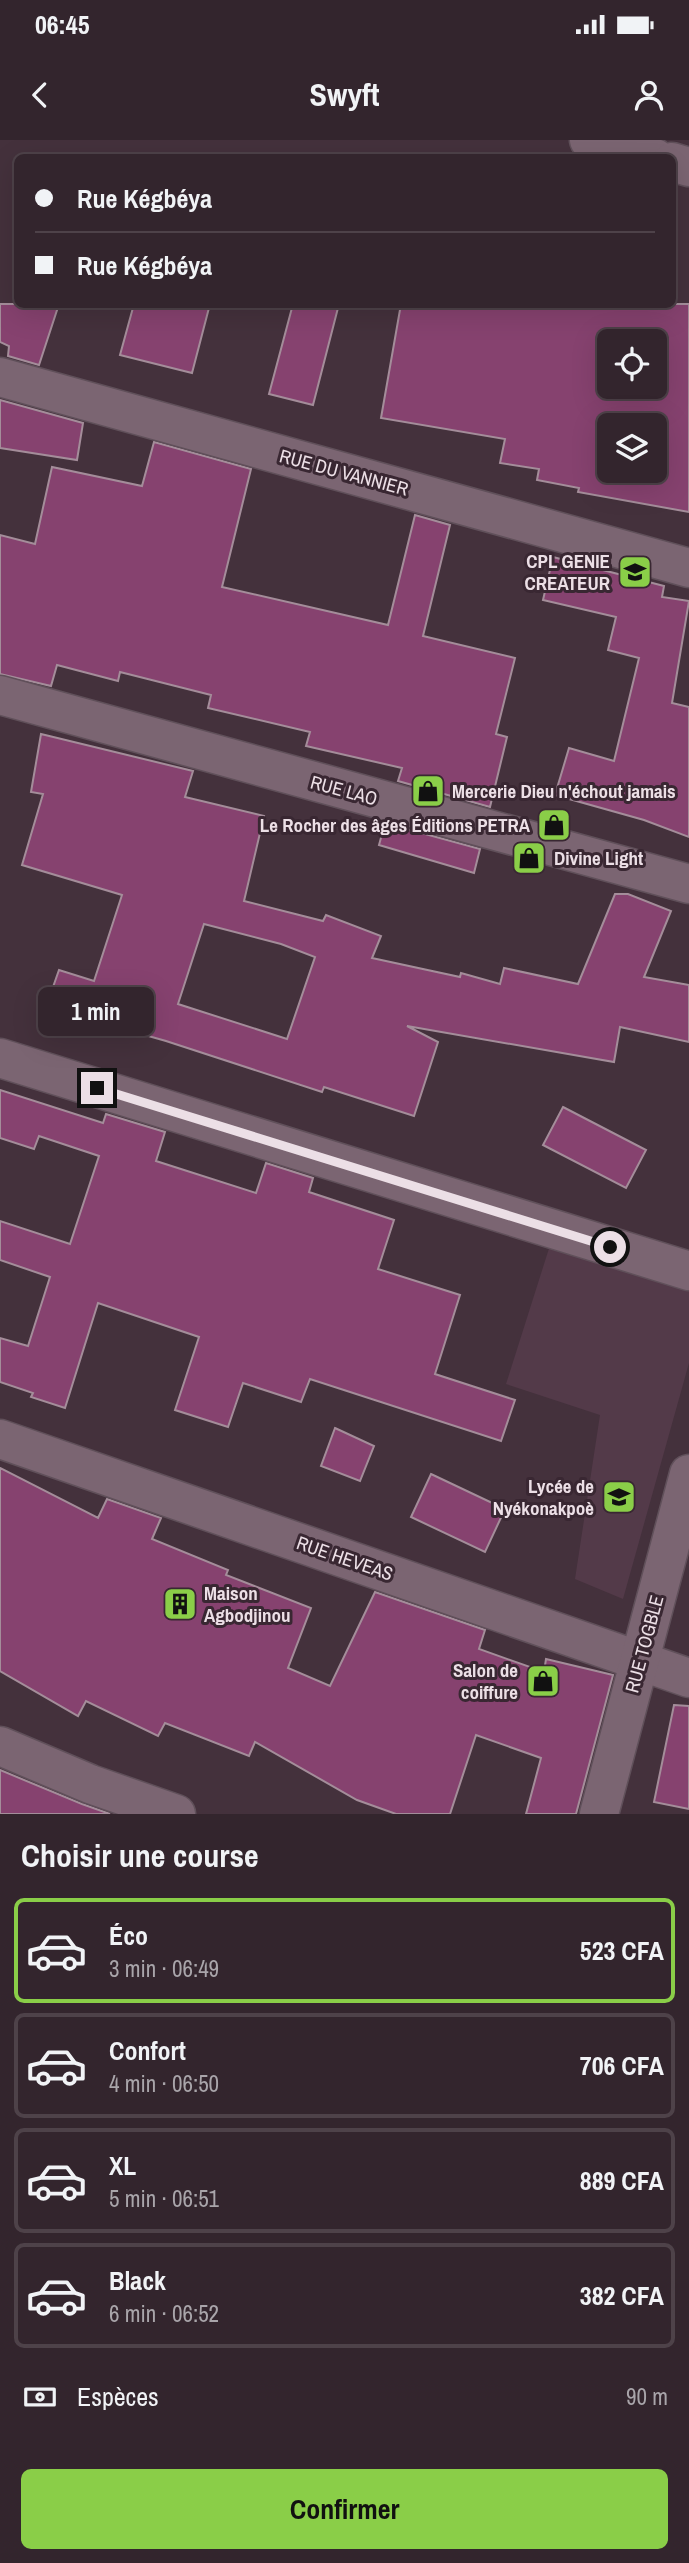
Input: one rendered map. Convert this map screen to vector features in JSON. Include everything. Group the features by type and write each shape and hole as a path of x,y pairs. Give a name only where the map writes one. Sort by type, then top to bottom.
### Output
{"street":[{"path":"589,140 640,154"},
{"name":"RUE DU VANNIER","path":"0,377 689,568"},
{"name":"RUE LAO","path":"0,695 689,884"},
{"path":"0,1058 689,1271"},
{"name":"RUE HEVEAS","path":"0,1439 689,1678"},
{"name":"RUE TOGBLE","path":"599,1814 689,1474"},
{"path":"0,1746 90,1784 176,1814"}],"shaded area":[{"name":"Lycée de Nyékonakpoè","path":"552,1239 689,1287 689,1363 623,1599 575,1579 600,1415 506,1384"}],"building":[{"path":"0,304 14,304 14,308 58,308 39,365 8,356 9,346 0,342"},
{"path":"676,304 689,304 689,512 578,492 579,488 537,480 539,469 500,463 505,439 381,418 400,308 676,308"},
{"path":"133,308 209,308 192,373 120,355"},
{"path":"292,308 338,308 313,405 269,394"},
{"path":"0,400 83,423 77,460 0,448"},
{"path":"154,442 251,469 222,587 388,625 415,515 450,525 423,636 515,658 496,734 507,737 490,807 398,781 402,768 306,746 310,732 208,708 211,695 120,672 118,681 57,665 51,686 0,674 0,535 35,544 52,467 142,486"},
{"path":"553,557 664,586 662,597 689,601 672,703 689,707 689,837 644,820 555,795 569,748 614,761 639,658 608,650 616,617 543,600"},
{"path":"41,734 193,771 185,797 264,816 244,901 323,921 326,915 381,936 372,958 460,977 461,973 500,984 504,968 578,984 615,894 628,894 671,911 644,977 689,985 689,1042 620,1027 614,1062 407,1026 438,1042 414,1116 324,1087 322,1092 166,1041 46,1007 59,970 94,981 122,895 22,865 43,794 31,792","holes":["204,924 281,944 315,957 287,1039 178,1004"]},
{"path":"385,823 480,849 474,873 379,845"},
{"path":"0,1090 103,1123 106,1114 165,1132 156,1161 256,1193 266,1163 313,1178 309,1192 394,1220 378,1269 460,1295 435,1374 515,1400 501,1441 310,1379 301,1402 243,1383 228,1427 175,1410 199,1337 98,1303 65,1408 31,1397 33,1393 0,1382 0,1338 28,1346 50,1277 0,1260 0,1221 70,1244 99,1156 39,1136 34,1149 0,1138"},
{"path":"563,1107 646,1150 626,1188 543,1145"},
{"path":"335,1428 374,1446 360,1481 321,1466"},
{"path":"0,1468 98,1518 107,1499 161,1518 152,1539 228,1570 226,1575 311,1608 288,1668 330,1686 375,1592 485,1630 479,1649 544,1672 546,1659 613,1675 576,1814 526,1814 541,1758 476,1735 450,1814 396,1814 357,1800 255,1742 249,1756 165,1723 158,1736 86,1701 78,1716 0,1671"},
{"path":"431,1474 505,1509 485,1552 411,1517"},
{"path":"674,1705 689,1706 689,1809 654,1802"},
{"path":"0,1770 82,1804 110,1814 0,1814"}],"place":[{"name":"CPL GENIE CREATEUR","path":"635,572"},
{"name":"Mercerie Dieu n'échout jamais","path":"428,791"},
{"name":"Le Rocher des âges Éditions PETRA","path":"554,825"},
{"name":"Divine Light","path":"529,858"},
{"name":"Lycée de Nyékonakpoè","path":"619,1497"},
{"name":"Maison Agbodjinou","path":"180,1604"},
{"name":"Salon de coiffure","path":"543,1681"}],"route":[{"path":"97,1088 610,1247"}]}
